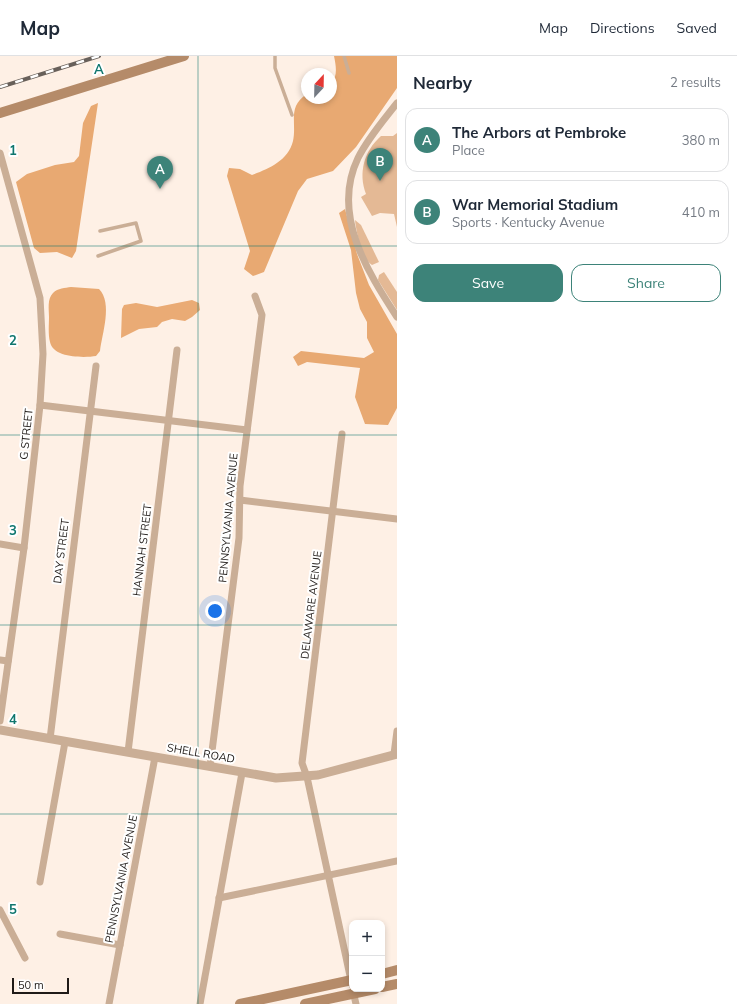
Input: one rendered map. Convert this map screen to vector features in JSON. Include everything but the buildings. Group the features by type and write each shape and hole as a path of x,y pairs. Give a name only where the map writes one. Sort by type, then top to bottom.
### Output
{"main road":[{"path":"0,113 184,56"},
{"path":"385,973 397,970"},
{"path":"385,987 397,984"},
{"path":"240,1004 349,986"},
{"path":"305,1004 349,987"}],"street":[{"path":"397,104 371,136 358,157 351,177 349,194 352,222 360,253 370,273 397,317"},
{"name":"G STREET","path":"0,153 40,298 43,354 40,405 24,548 0,721"},
{"name":"PENNSYLVANIA AVENUE","path":"210,767 239,538 240,500 247,430 262,315 255,296"},
{"name":"HANNAH STREET","path":"128,752 177,350"},
{"name":"DAY STREET","path":"50,739 96,366"},
{"path":"40,405 247,430"},
{"name":"DELAWARE AVENUE","path":"342,434 334,512 302,762 307,777 349,972"},
{"path":"240,500 397,519"},
{"path":"0,544 24,548"},
{"path":"0,660 8,661"},
{"name":"SHELL ROAD","path":"0,730 276,778 307,777 396,754"},
{"path":"396,754 397,731"},
{"path":"40,882 66,742"},
{"name":"PENNSYLVANIA AVENUE","path":"109,1004 155,757"},
{"path":"200,1004 242,773"},
{"path":"219,898 397,860"},
{"path":"0,910 25,958"},
{"path":"60,934 120,945"},
{"name":"DELAWARE AVENUE","path":"353,992 356,1004"}],"lane":[{"path":"275,56 276,68 292,115"},
{"path":"344,56 349,73"},
{"path":"98,256 141,241 136,223 100,231"}],"shaded area":[{"path":"334,56 397,56 397,88 356,147 333,171 307,179 298,191 264,272 253,276 244,269 250,251 227,176 229,168 240,169 252,175 271,167 282,159 287,154 293,141 294,115 297,104 301,99 301,104 337,104 337,68 336,68"},
{"path":"98,103 76,251 72,258 57,252 40,253 34,248 16,182 27,174 55,165 74,162 79,156 83,123 91,106"},
{"path":"397,133 397,227 394,214 380,213 372,216 361,197 366,194 363,170 370,148 381,136 393,136"},
{"path":"345,209 357,254 369,285 397,334 397,408 388,425 365,424 355,397 360,368 307,362 298,366 293,357 301,351 364,358 374,352 367,338 367,322 360,309 356,293 351,250 339,213"},
{"path":"355,220 361,225 379,262 372,265 365,257 358,237"},
{"path":"384,272 397,292 397,310 378,280 379,275"},
{"path":"71,287 99,289 103,295 106,319 100,351 96,356 77,357 63,354 52,347 50,342 49,304 51,295 62,288"},
{"path":"192,300 199,303 200,310 185,321 172,319 162,322 157,327 139,329 121,338 122,309 124,305 136,303 157,307"}],"railway":[{"path":"0,87 99,56"}],"place":[{"name":"War Memorial Stadium","path":"380,181"},
{"name":"The Arbors at Pembroke","path":"160,189"}]}
